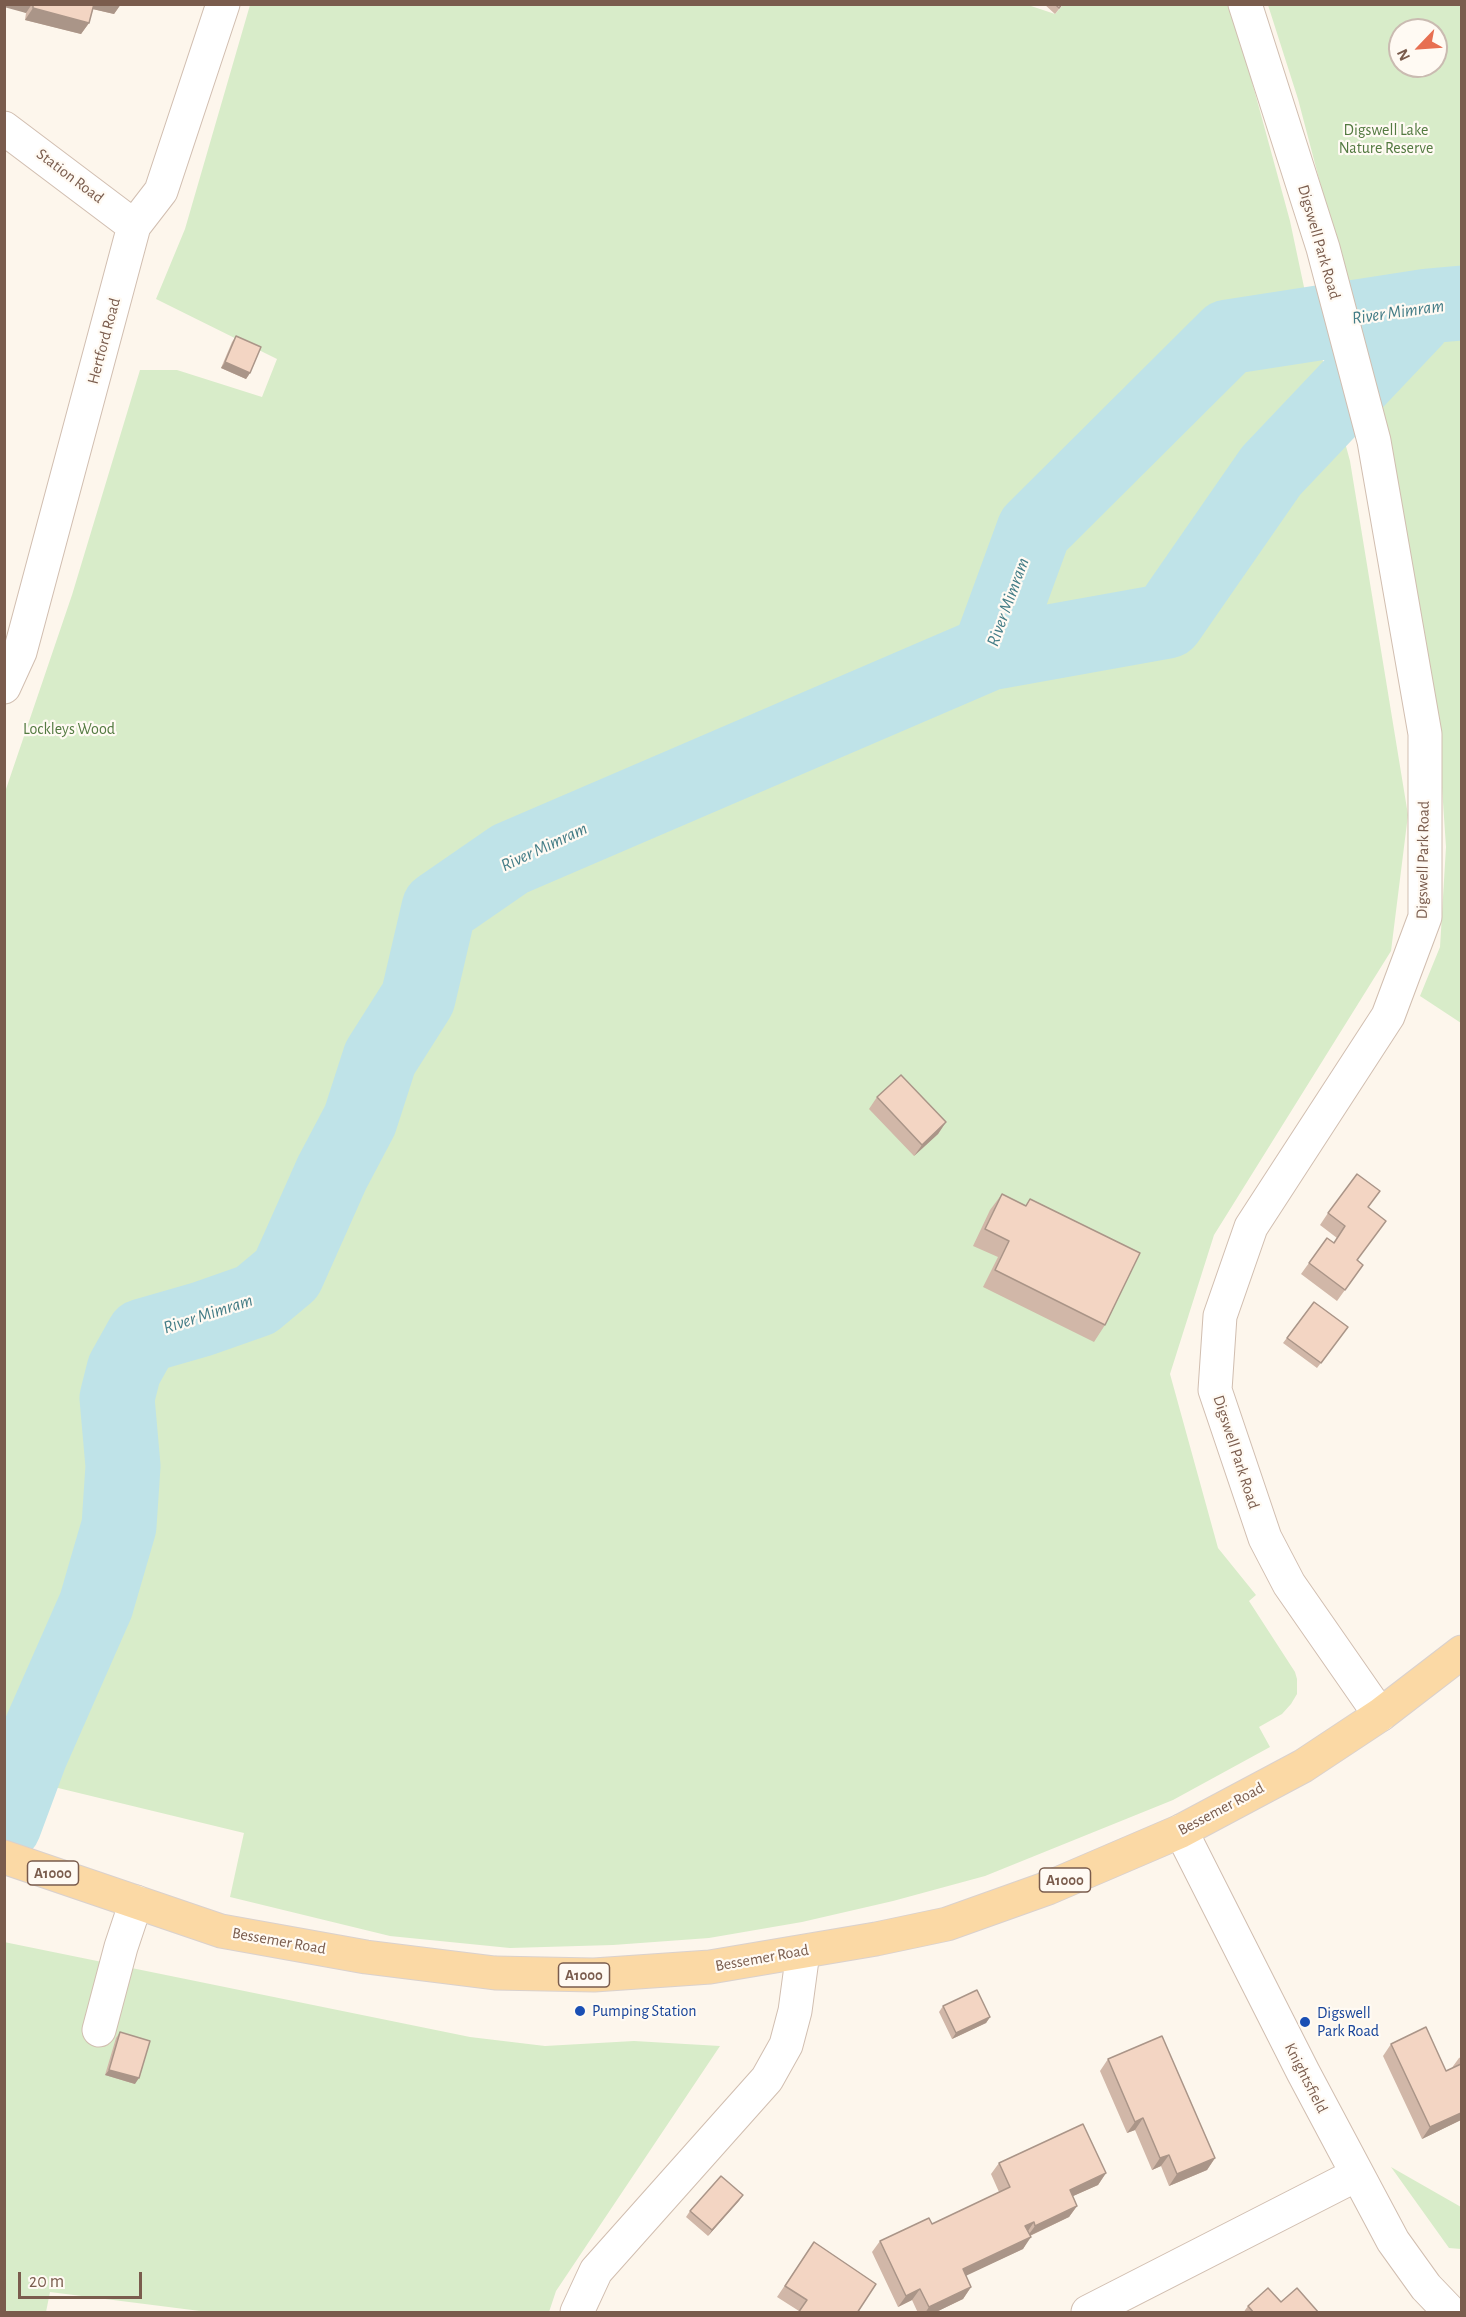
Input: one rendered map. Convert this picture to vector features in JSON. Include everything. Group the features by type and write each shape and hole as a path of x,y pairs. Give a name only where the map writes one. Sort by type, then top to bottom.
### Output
{"main road":[{"name":"Bessemer Road","path":"4,1857 221,1931 366,1958 495,1973 594,1975 710,1968 947,1924 1048,1888 1181,1831 1303,1766 1380,1715 1461,1652"}],"street":[{"name":"Hertford Road","path":"4,687 20,652 135,226 161,191 224,4"},
{"name":"Digswell Park Road","path":"1245,4 1323,248 1374,441 1425,734 1425,917 1388,1016 1251,1227 1220,1316 1215,1389 1265,1538 1289,1584 1380,1715"},
{"name":"Station Road","path":"4,128 135,226"},
{"name":"Knightsfield","path":"1181,1831 1356,2175 1393,2241 1426,2287 1450,2313"},
{"path":"99,2030 121,1947 136,1902"},
{"path":"577,2313 596,2271 767,2079 786,2045 795,2011 803,1952"},
{"path":"1088,2313 1356,2175"}],"green space":[{"name":"Lockleys Wood","path":"1025,4 1055,14 1063,5 1231,5 1290,221 1308,306 1350,461 1408,815 1391,951 1214,1235 1170,1374 1218,1548 1256,1595 1249,1601 1295,1672 1297,1694 1282,1714 1259,1727 1270,1747 1173,1800 985,1876 893,1901 802,1922 709,1938 613,1945 510,1948 390,1936 230,1897 244,1833 21,1779 5,1772 5,792 72,595 140,370 177,370 262,397 277,359 156,299 185,229 250,5"},
{"name":"Digswell Lake Nature Reserve","path":"1268,5 1461,5 1461,1023 1420,996 1440,947 1446,847 1437,713 1349,293 1298,99"},
{"path":"4,1942 470,2037 545,2046 634,2041 720,2046 556,2291 549,2312 208,2312 50,2292 46,2312 5,2312"},
{"path":"1391,2167 1461,2207 1461,2249 1449,2248"}],"building":[{"path":"33,4 94,4 89,23 33,8"},
{"path":"236,336 261,347 250,373 225,362"},
{"path":"901,1075 946,1122 922,1145 877,1097"},
{"path":"1357,1174 1380,1191 1368,1207 1386,1221 1357,1260 1363,1265 1345,1290 1309,1263 1327,1238 1334,1243 1345,1226 1328,1213"},
{"path":"1002,1194 1026,1206 1030,1199 1140,1253 1105,1325 995,1270 1009,1241 985,1229"},
{"path":"1314,1302 1348,1327 1321,1363 1287,1338"},
{"path":"977,1990 990,2017 956,2033 943,2006"},
{"path":"1426,2027 1446,2071 1461,2064 1461,2113 1430,2127 1391,2044"},
{"path":"120,2032 150,2041 139,2078 109,2070"},
{"path":"1162,2036 1215,2158 1177,2174 1169,2155 1160,2158 1143,2118 1135,2122 1108,2059"},
{"path":"1083,2124 1106,2173 1070,2190 1077,2206 1035,2226 1034,2222 1025,2226 1031,2237 963,2269 971,2287 929,2307 920,2289 906,2296 880,2241 929,2218 932,2224 1010,2187 999,2163"},
{"path":"721,2176 743,2195 712,2230 690,2211"},
{"path":"814,2242 876,2284 857,2313 798,2313 807,2300 785,2286"},
{"path":"1268,2288 1281,2302 1297,2288 1319,2313 1254,2313 1248,2306"}],"waterway":[{"name":"River Mimram","path":"4,1825 30,1755 96,1605 119,1526 123,1466 117,1398 124,1370 143,1336 256,1300 287,1274 332,1173 360,1120 380,1058 418,998 439,908 510,859 989,653 1034,530 1228,337 1428,306 1462,303"},
{"path":"989,653 1167,621 1271,471 1415,319"}],"place":[{"name":"Pumping Station","path":"580,2011"},
{"name":"Digswell Park Road","path":"1305,2022"}]}
